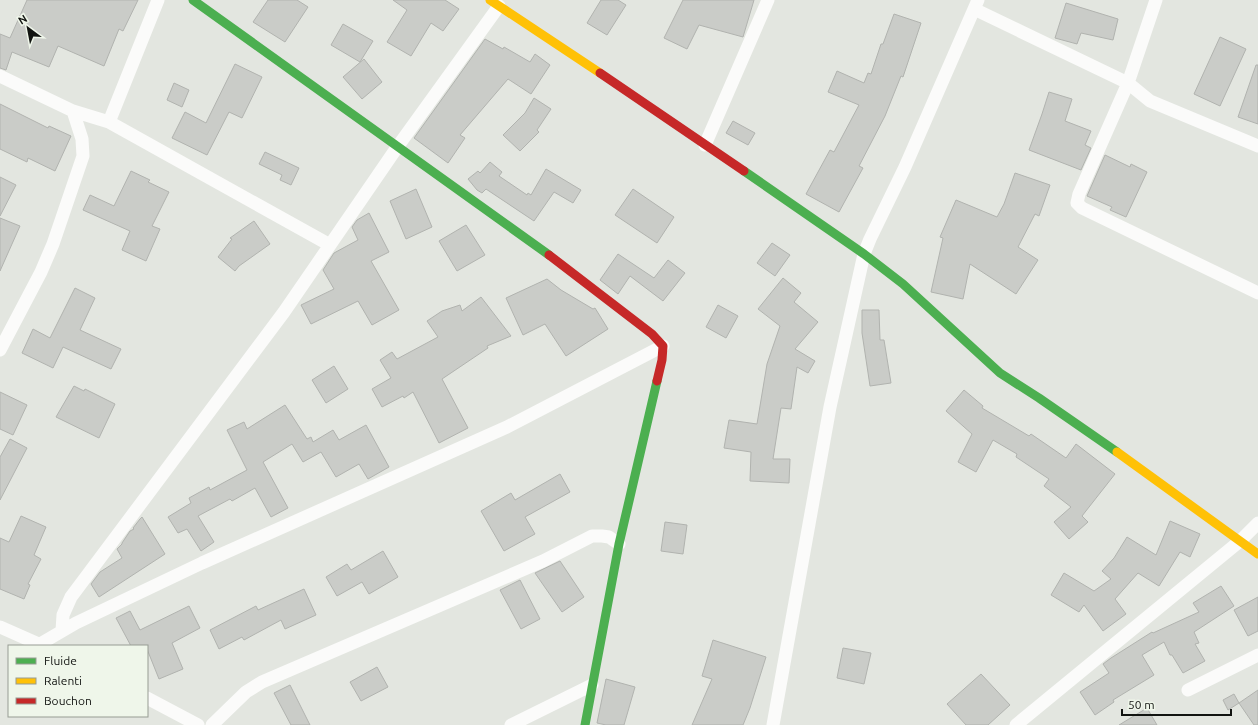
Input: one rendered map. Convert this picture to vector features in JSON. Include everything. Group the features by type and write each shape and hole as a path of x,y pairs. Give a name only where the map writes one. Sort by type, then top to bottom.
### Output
{"street":[{"path":"109,122 158,0"},
{"path":"192,0 537,246 652,334 663,346 662,360 619,544 585,725"},
{"path":"705,145 768,0"},
{"path":"1156,0 1128,83 1079,194 1077,203 1078,206 1258,293"},
{"path":"62,631 63,615 71,597 284,312 495,3 654,109 864,254 903,284 1000,373 1040,398 1110,447 1258,554"},
{"path":"773,725 830,408 864,254 870,238 905,167 976,4 1128,83 1150,101 1258,146"},
{"path":"0,76 73,111 109,122 330,245"},
{"path":"0,350 42,272 83,156 82,140 73,111"},
{"path":"0,626 42,645 62,631 202,563 507,427 663,346"},
{"path":"1016,725 1240,541 1258,523"},
{"path":"212,725 246,692 262,682 543,561 592,536 609,537 619,544"},
{"path":"1188,690 1258,655"},
{"path":"510,725 592,685"},
{"path":"148,699 198,725"}],"building":[{"path":"27,0 138,0 123,31 119,29 104,66 58,46 49,67 12,52 6,70 0,68 0,34 10,38"},
{"path":"268,0 297,0 308,7 285,42 253,22"},
{"path":"393,0 445,0 459,9 443,31 431,23 411,56 387,42 407,10"},
{"path":"601,0 618,0 626,5 607,35 587,23"},
{"path":"683,0 754,0 743,37 699,25 687,49 664,38"},
{"path":"1066,3 1118,19 1113,40 1081,33 1077,44 1055,38"},
{"path":"894,14 921,23 903,77 901,76 885,116 859,166 863,168 839,212 806,194 830,150 834,152 859,105 828,92 837,71 864,83 868,73 871,74 881,44 883,44"},
{"path":"343,24 373,41 360,62 331,45"},
{"path":"1220,37 1246,49 1220,106 1194,94"},
{"path":"485,39 503,49 504,47 530,62 535,54 550,65 531,94 508,79 460,135 465,138 448,163 414,138"},
{"path":"364,59 382,82 362,99 343,77"},
{"path":"235,64 262,77 242,118 229,112 207,155 172,138 185,112 206,123"},
{"path":"1256,65 1258,65 1258,124 1238,117"},
{"path":"174,83 189,90 182,107 167,100"},
{"path":"1049,92 1072,99 1065,121 1091,131 1085,145 1091,148 1081,170 1029,150"},
{"path":"534,98 551,109 537,130 539,132 520,151 503,135 525,113"},
{"path":"0,104 48,128 49,126 71,136 55,171 28,158 27,162 0,149"},
{"path":"733,121 755,133 748,145 726,133"},
{"path":"265,152 299,168 291,185 280,180 282,175 259,164"},
{"path":"1105,155 1130,167 1131,164 1147,172 1126,217 1110,210 1112,207 1087,196"},
{"path":"490,162 502,172 499,176 527,195 528,193 531,195 546,169 581,190 573,203 554,192 534,221 486,189 482,193 477,190 468,179 478,171 480,173"},
{"path":"131,171 150,180 148,182 169,192 152,226 160,229 146,261 122,250 130,231 83,210 90,195 114,206"},
{"path":"1015,173 1050,185 1039,216 1035,214 1018,247 1038,260 1016,294 970,264 963,299 931,292 943,238 940,237 956,200 997,217 1004,204"},
{"path":"0,177 16,185 0,216"},
{"path":"416,189 432,227 406,239 390,201"},
{"path":"633,189 674,217 657,243 615,215"},
{"path":"369,213 389,252 371,261 399,310 372,325 358,301 311,324 301,305 334,289 323,270 334,253 358,240 352,227 357,220"},
{"path":"0,218 20,226 0,271"},
{"path":"254,221 270,244 239,266 235,271 218,257 232,239 230,238"},
{"path":"466,225 485,255 457,271 439,241"},
{"path":"772,243 790,255 775,276 757,263"},
{"path":"618,254 654,278 668,260 685,273 663,301 630,276 618,294 600,280"},
{"path":"783,278 801,293 794,302 818,322 795,349 815,361 808,373 797,367 791,409 781,408 773,459 790,459 789,483 750,481 751,452 724,448 729,420 757,424 767,364 780,326 758,309"},
{"path":"547,279 561,290 593,309 595,308 608,329 566,356 545,324 523,335 506,298"},
{"path":"75,288 95,298 80,330 121,349 111,369 63,347 53,368 22,353 33,329 50,338"},
{"path":"481,297 511,336 487,346 488,348 442,379 468,428 439,443 413,392 404,398 403,396 382,407 372,389 391,378 380,360 392,352 397,359 438,337 427,321 442,311 460,305 462,311"},
{"path":"718,305 738,316 726,338 706,327"},
{"path":"862,310 879,310 880,340 884,340 891,383 870,386 862,333"},
{"path":"334,366 348,389 326,403 312,380"},
{"path":"74,386 84,391 85,389 115,404 99,438 56,417"},
{"path":"964,390 983,406 982,408 1029,436 1031,434 1066,458 1076,444 1115,474 1082,516 1088,522 1069,539 1054,522 1071,507 1044,486 1049,479 1016,457 1017,454 993,440 976,472 958,462 972,434 946,411"},
{"path":"0,392 27,405 13,435 0,429"},
{"path":"285,405 307,439 311,437 313,442 333,430 339,440 366,425 389,467 368,479 359,464 336,477 321,452 303,462 292,444 263,462 288,508 271,517 255,488 232,501 230,499 198,516 214,542 201,551 187,529 178,533 168,517 191,503 189,498 209,487 210,490 247,470 227,430 244,422 247,429"},
{"path":"10,439 27,448 0,500 0,457"},
{"path":"560,474 570,492 525,517 535,534 504,551 481,511 511,493 515,500"},
{"path":"21,516 46,527 34,555 41,559 28,584 30,585 24,599 0,589 0,538 9,542"},
{"path":"142,517 165,554 99,597 91,584 100,572 122,558 117,549"},
{"path":"1170,521 1200,534 1190,557 1180,552 1159,586 1138,573 1115,599 1126,614 1103,631 1084,605 1079,612 1051,595 1064,573 1094,591 1111,579 1102,571 1114,558 1127,537 1156,555"},
{"path":"665,522 687,525 683,554 661,551"},
{"path":"383,551 398,577 369,594 362,582 337,596 326,577 347,564 351,570"},
{"path":"560,561 584,597 562,612 535,573"},
{"path":"520,580 540,619 521,629 500,590"},
{"path":"1221,586 1234,606 1194,632 1199,643 1195,644 1205,661 1183,673 1172,655 1170,655 1164,642 1142,655 1154,675 1113,700 1114,702 1095,715 1080,692 1109,673 1103,664 1152,632 1153,633 1199,612 1193,603"},
{"path":"304,589 316,615 285,629 281,620 244,640 242,637 219,649 210,630 256,606 258,610"},
{"path":"1258,597 1258,631 1248,636 1234,610"},
{"path":"189,606 200,628 172,643 183,669 159,679 148,652 148,645 130,645 116,618 130,611 140,630"},
{"path":"713,640 766,657 743,725 692,725 712,679 702,676"},
{"path":"843,648 871,653 864,684 837,678"},
{"path":"377,667 388,687 361,701 350,682"},
{"path":"981,674 1010,705 988,725 966,725 947,704"},
{"path":"606,679 635,687 624,725 606,725 597,723"},
{"path":"290,685 310,725 291,725 274,693"},
{"path":"1258,690 1258,725 1254,725 1239,703"},
{"path":"1234,694 1239,703 1228,710 1223,700"},
{"path":"1147,708 1157,725 1119,725"}],"traffic: fast":[{"path":"193,0 549,255"},
{"path":"744,171 864,254 903,284 1000,373 1117,452"},
{"path":"585,725 619,544 657,381"}],"traffic: slow":[{"path":"490,0 600,73"},
{"path":"1117,452 1258,554"}],"traffic: jam":[{"path":"600,73 744,171"},
{"path":"549,255 652,334 663,346 662,360 657,381"}]}
